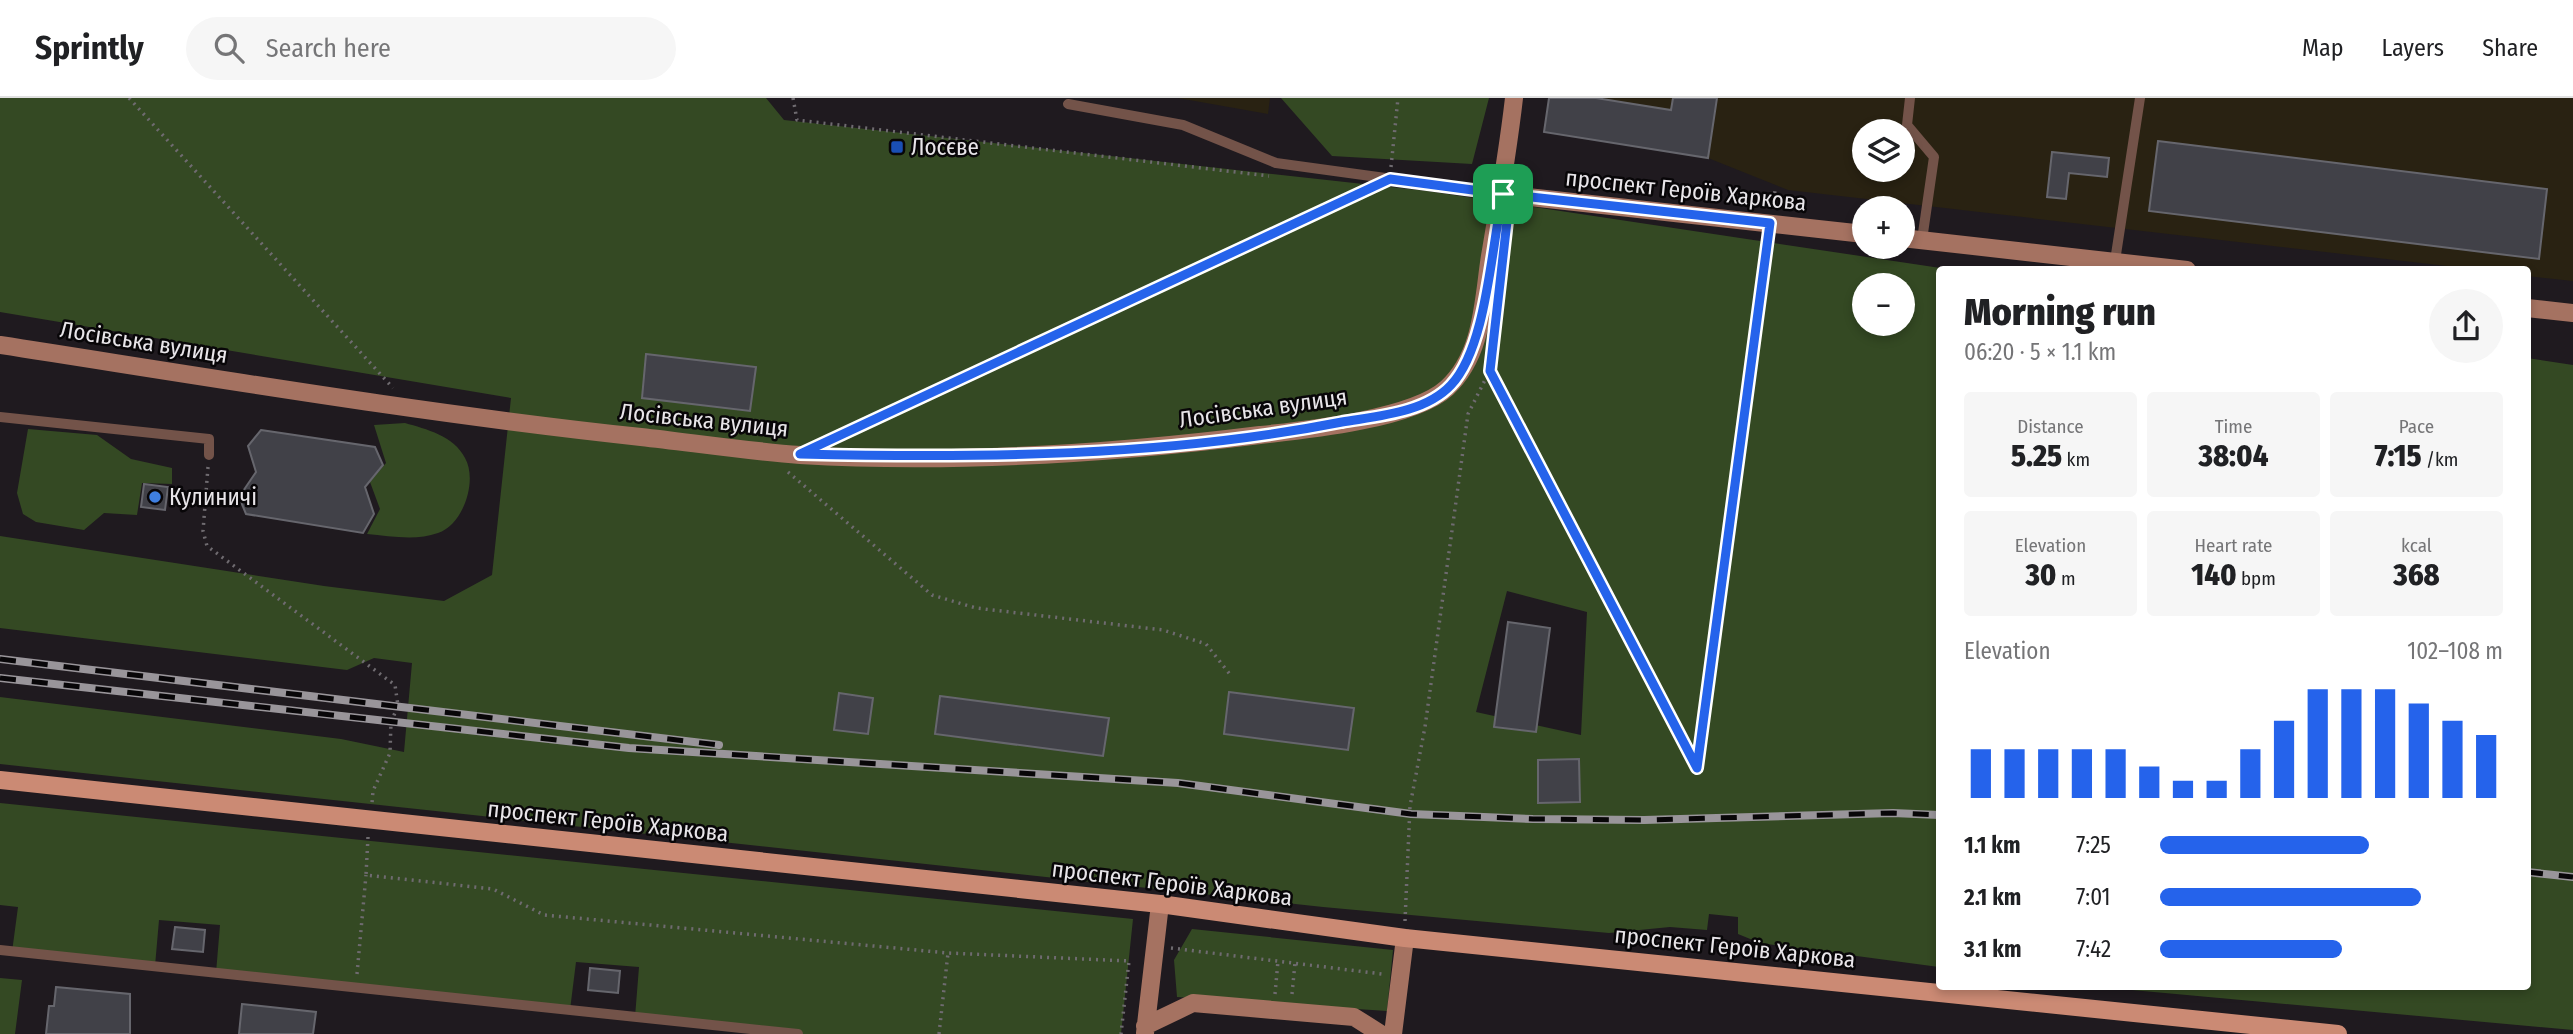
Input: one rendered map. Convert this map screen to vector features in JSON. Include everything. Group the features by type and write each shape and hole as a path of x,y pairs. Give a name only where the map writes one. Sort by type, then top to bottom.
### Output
{"main road":[{"name":"Лосівська вулиця","path":"0,345 489,421 800,454 1044,456 1185,445 1301,430 1398,412 1433,399 1451,385 1466,364 1480,329 1503,194 1514,98"},
{"name":"проспект Героїв Харкова","path":"1503,194 1852,233"},
{"path":"1915,239 2156,266"},
{"path":"2531,308 2573,313"},
{"name":"проспект Героїв Харкова","path":"0,780 1160,904 1405,937 2337,1034"},
{"path":"1145,1030 1160,904"},
{"path":"1393,1034 1405,937"},
{"path":"1145,1030 1193,1003 1353,1017 1381,1034"}],"lane":[{"path":"1910,98 1907,125 1934,158 1922,240"},
{"path":"2115,261 2140,98"},
{"path":"1068,104 1183,125 1276,163 1503,194"},
{"path":"0,417 209,439 209,455"},
{"path":"0,950 798,1034"}],"path":[{"path":"129,98 411,407"},
{"path":"793,98 797,120 1265,177 1291,165"},
{"path":"800,454 1390,179 1398,98"},
{"path":"1490,371 1697,768 1774,191"},
{"path":"1405,937 1406,846 1410,806 1427,714 1468,414 1490,371 1493,343"},
{"path":"762,450 932,595 976,608 1163,631 1206,644 1232,677"},
{"path":"209,455 203,531 207,546 396,685 398,706 390,722 390,753 373,791 372,807"},
{"path":"356,988 368,836"},
{"path":"366,875 493,889 544,915 948,953 1129,961 1121,1034"},
{"path":"1155,946 1400,976"},
{"path":"939,1034 948,953"},
{"path":"1278,961 1282,1010"},
{"path":"1282,1010 1295,963"}],"shaded area":[{"path":"1178,98 1270,98 1268,114"},
{"path":"1549,98 2573,98 2573,281 2531,276 2531,266 2447,266 1915,205 1915,196 1852,197 1788,190 1708,158 1544,129"}],"green space":[{"path":"0,98 766,98 784,120 1427,191 1852,255 1852,259 1880,259 1936,267 1936,967 1760,943 1738,934 1738,917 1709,914 1707,930 1670,927 1609,933 1323,907 0,764 0,697 341,739 404,752 412,663 374,658 347,670 0,628 0,536 324,586 444,601 492,575 511,398 0,312","holes":["1507,591 1587,612 1581,735 1476,712"]},
{"path":"1281,98 1489,98 1472,164 1332,156"},
{"path":"2531,359 2573,365 2573,1030 2132,990 2531,990"},
{"path":"405,423 439,434 460,450 469,467 466,501 455,521 438,533 412,537 367,534 380,509 370,482 386,463 374,425"},
{"path":"28,429 97,435 131,459 172,468 172,484 142,483 137,515 104,513 84,530 36,522 23,514 17,493"},
{"path":"0,803 1133,919 1121,1034 798,1034 635,1017 639,967 576,962 570,1010 216,973 220,925 159,920 155,966 12,952 18,907 0,905"},
{"path":"1192,929 1393,950 1387,1011 1177,997 1174,960"},
{"path":"0,978 22,980 15,1034 0,1034"}],"building":[{"path":"1549,98 1596,98 1671,110 1673,98 1717,98 1708,158 1544,132"},
{"path":"2158,141 2547,189 2539,259 2149,211"},
{"path":"2052,152 2109,158 2107,177 2069,173 2066,199 2047,197"},
{"path":"646,354 756,367 750,411 642,398"},
{"path":"261,430 375,447 383,465 365,487 374,514 363,533 246,514 239,497 256,472 248,446"},
{"path":"144,484 168,487 165,510 141,507"},
{"path":"1508,622 1550,628 1536,732 1494,727"},
{"path":"1229,692 1354,708 1348,750 1224,734"},
{"path":"839,693 873,698 868,734 834,730"},
{"path":"940,696 1109,718 1103,756 935,734"},
{"path":"1579,759 1580,802 1538,803 1538,760"},
{"path":"175,927 205,930 203,952 172,949"},
{"path":"590,968 620,971 618,993 588,990"},
{"path":"56,987 130,994 130,1034 46,1034 49,1006 54,1006"},
{"path":"242,1004 316,1012 313,1034 239,1034"}],"railway":[{"path":"0,659 719,745"},
{"path":"0,678 629,748 1178,783 1411,814 1644,820 1893,813 1936,815"},
{"path":"2531,872 2573,877"}],"place":[{"name":"Лосєве","path":"897,147"},
{"name":"Кулиничі","path":"155,497"}],"route":[{"path":"1503,194 1390,179 800,454 1044,456 1185,445 1301,430 1398,412 1433,399 1451,385 1466,364 1480,329 1503,194 1510,195 1490,371 1697,768 1770,223 1503,194"}]}
